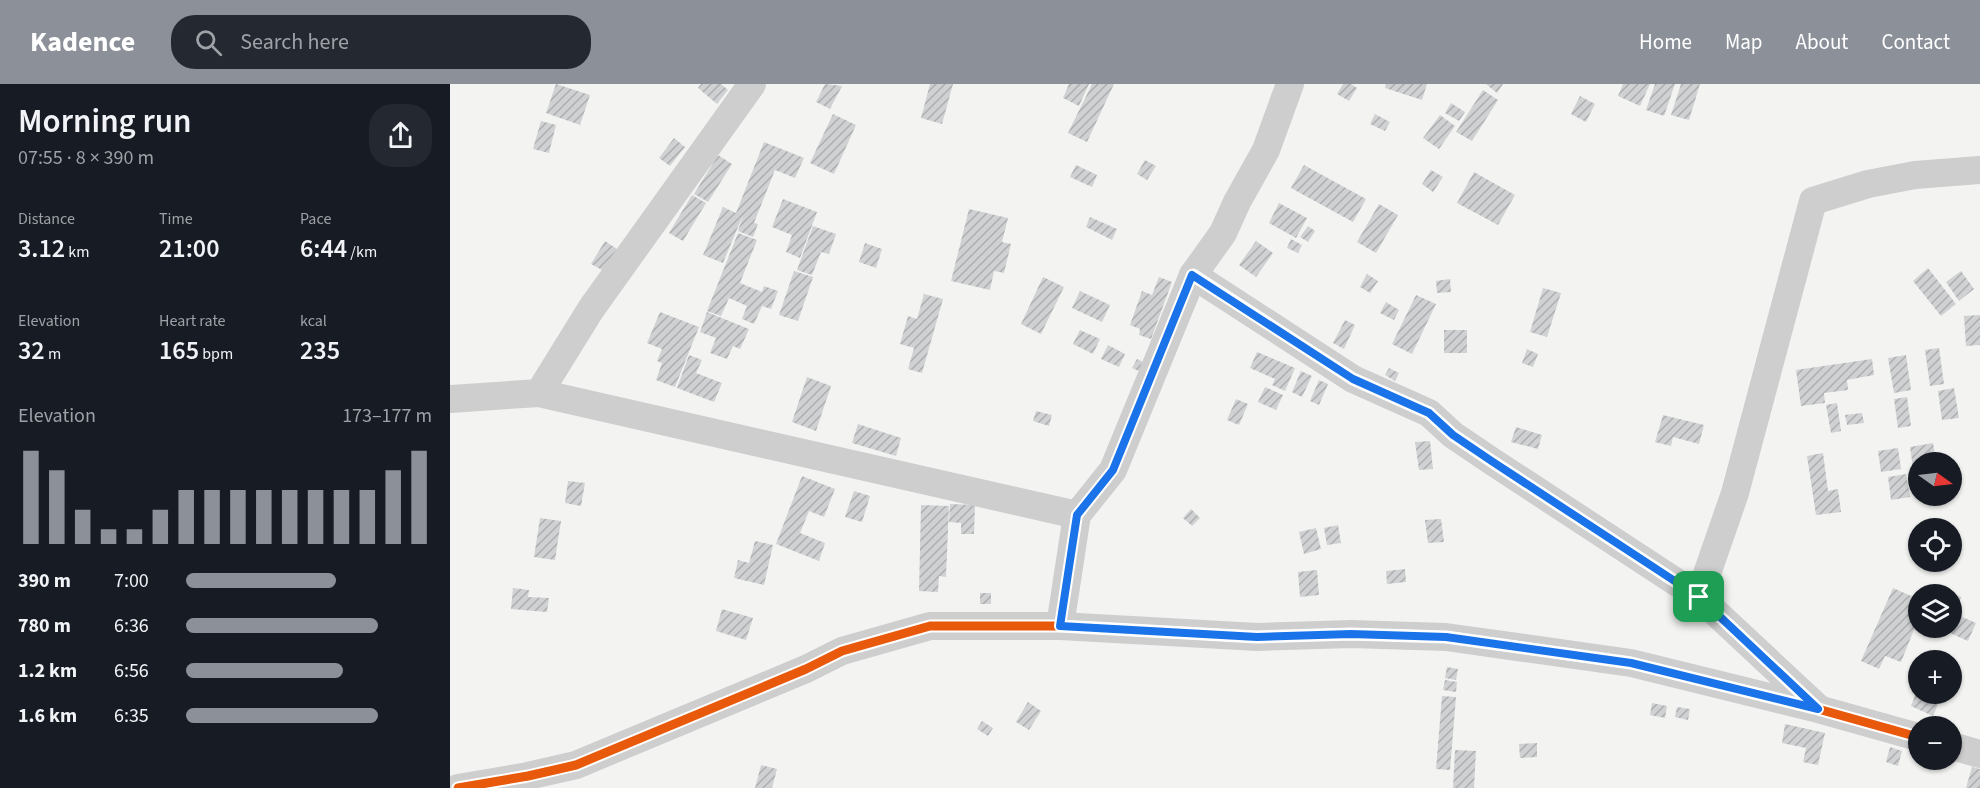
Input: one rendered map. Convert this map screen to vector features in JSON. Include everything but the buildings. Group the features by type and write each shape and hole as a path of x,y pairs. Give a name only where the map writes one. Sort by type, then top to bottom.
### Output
{"street":[{"path":"539,393 591,309 752,84"},
{"path":"1060,626 1077,515 1113,470 1192,275 1223,233 1237,202 1266,150 1290,84"},
{"path":"1699,597 1735,493 1813,201 1868,184 1915,175 1980,170"},
{"path":"1192,275 1353,379 1429,413 1453,435 1699,597 1818,709"},
{"path":"450,399 539,393 1077,515"},
{"path":"458,788 576,765 806,669 842,651 930,626 1060,626 1257,637 1351,634 1446,637 1631,663 1818,709 1908,734"},
{"path":"1962,749 1980,754"}],"cycle path":[{"path":"1193,275 1353,379 1429,413 1453,435 1699,597 1816,707"},
{"path":"458,788 576,765 806,669 842,651 930,626 1060,626 1257,637 1351,634 1446,637 1631,663 1818,709 1908,734"}],"route":[{"path":"1192,275 1353,379 1429,413 1453,435 1699,597 1818,709 1631,663 1446,637 1351,634 1257,637 1060,626 1077,515 1113,470 1192,275"}]}
